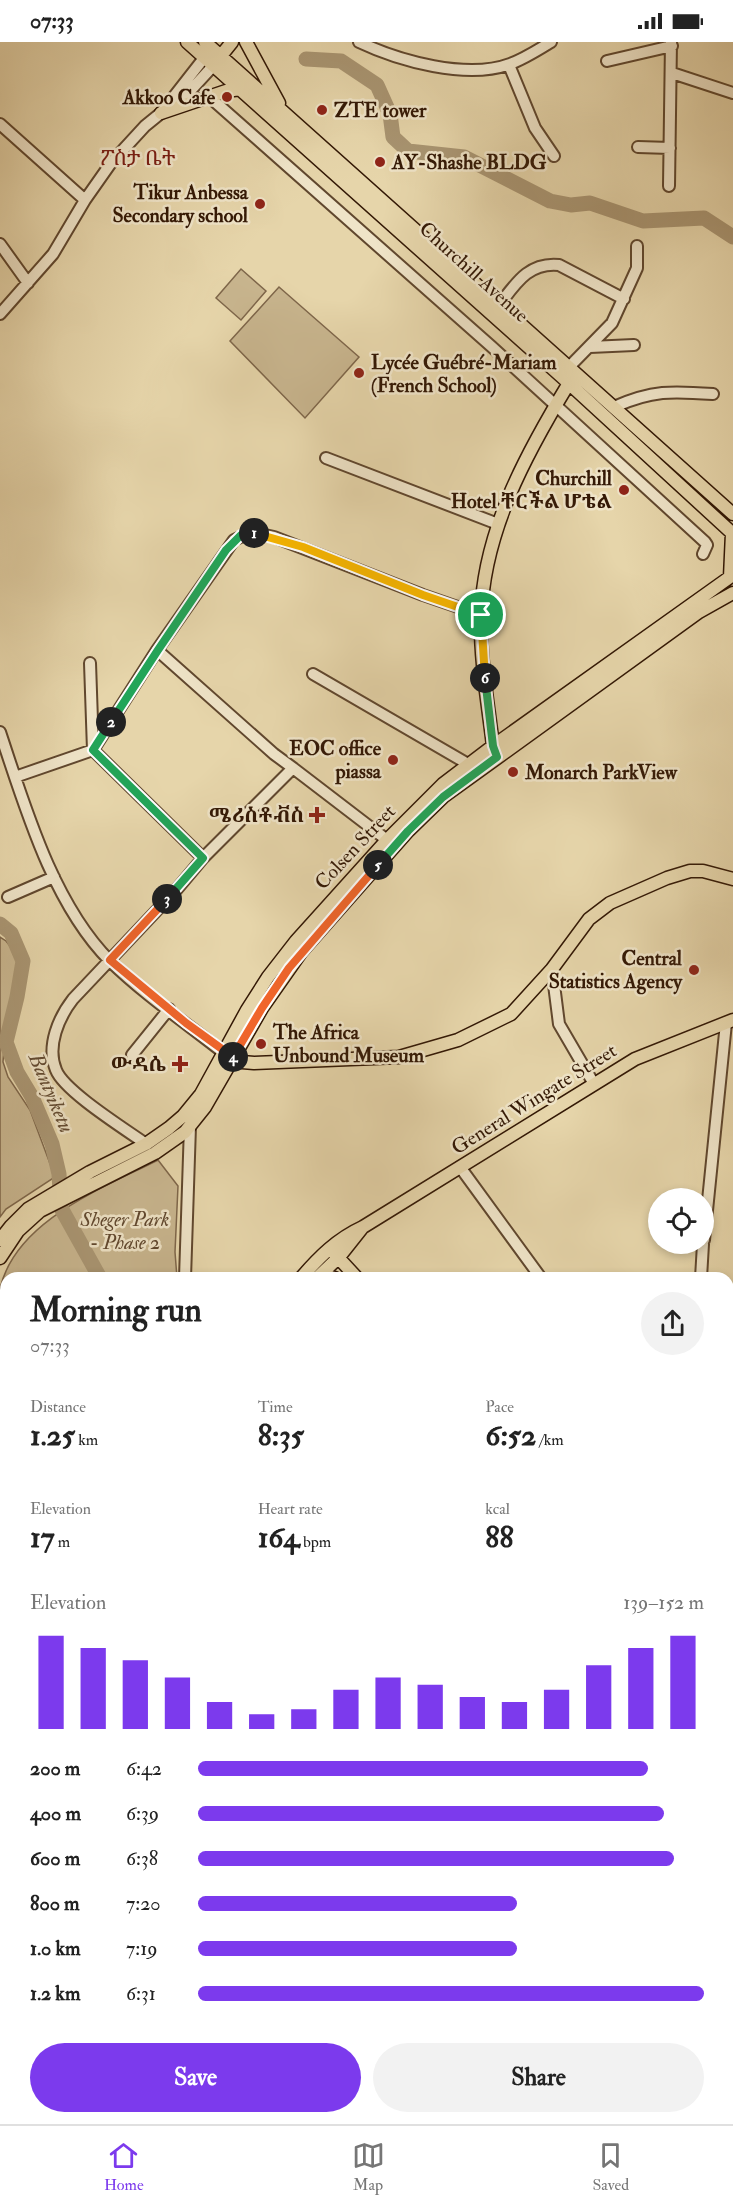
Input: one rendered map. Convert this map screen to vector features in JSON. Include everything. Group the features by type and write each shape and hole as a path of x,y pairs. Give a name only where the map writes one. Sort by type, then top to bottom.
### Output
{"main road":[{"name":"Churchill Avenue","path":"187,42 213,52 284,112 733,514"},
{"path":"213,52 232,42"},
{"path":"246,42 284,112"},
{"name":"Churchill Avenue","path":"213,52 241,89 732,534"},
{"path":"161,113 226,91 241,89"},
{"path":"495,751 481,636 486,572 498,524 515,480 569,384"},
{"path":"732,534 732,576"},
{"name":"Colsen Street","path":"94,1177 146,1144 183,1116 228,1055 247,1010 268,977 296,941 387,840 422,810 468,764 495,751 732,576"},
{"path":"0,1240 10,1226 28,1209 49,1201 94,1177 155,1153 171,1143 190,1126 215,1091 228,1055 302,951 422,810 443,797 495,751 699,612 733,593"},
{"path":"228,1055 254,1063 399,1057 435,1048 485,1028 511,1014 552,969 589,919 610,903 667,878 690,871 703,871 733,879"},
{"name":"General Wingate Street","path":"307,1272 328,1249 348,1234 363,1227 635,1059 730,1022"},
{"path":"0,1258 18,1231 49,1201"},
{"name":"General Wingate Street","path":"323,1272 339,1257 363,1227"},
{"path":"328,1249 339,1257 352,1272"}],"street":[{"path":"359,42 421,63 445,68 489,69 509,65 551,42"},
{"path":"608,61 672,44 669,186"},
{"path":"0,314 53,254 85,200 111,163 171,102 190,91 213,52"},
{"path":"509,65 535,128 554,156"},
{"path":"672,74 733,93"},
{"path":"214,101 556,405 707,544 703,554"},
{"path":"0,124 85,200"},
{"path":"638,147 670,148"},
{"path":"0,244 28,283"},
{"path":"570,366 612,323 637,268 637,246"},
{"path":"500,304 528,271 554,265 624,299"},
{"path":"590,347 634,345"},
{"path":"614,407 636,397 655,393 713,394"},
{"path":"326,458 498,524"},
{"path":"15,777 93,750 226,550 241,535 251,532 274,537 481,615"},
{"path":"158,650 274,754 387,840"},
{"path":"90,663 93,750 203,858"},
{"path":"313,674 468,764"},
{"path":"0,732 54,877 77,919 110,960 228,1055"},
{"path":"146,1144 76,1092 61,1078 55,1069 54,1042 57,1028 65,1010 110,960 203,858 293,768"},
{"path":"8,897 54,877"},
{"path":"552,969 559,1024 594,1084"},
{"path":"132,1055 169,1009"},
{"path":"710,1188 730,1022"},
{"path":"185,1272 190,1126"},
{"path":"460,1167 537,1272"},
{"path":"701,1272 702,1254"}],"green space":[{"path":"241,269 266,291 241,320 216,298"},
{"path":"279,287 359,357 305,418 230,341"},
{"path":"0,937 14,951 19,964 20,981 6,1022 3,1062 8,1077 30,1110 55,1177 6,1209 0,1217"},
{"name":"Sheger Park - Phase 2","path":"158,1160 178,1186 175,1252 177,1272 6,1272 23,1244 42,1226 64,1210 112,1182"}],"waterway":[{"path":"306,59 341,61 377,85 390,114 393,137 408,151 464,157 550,201 571,205 590,203 643,221 704,218 733,237"},
{"name":"Bantyiketu","path":"0,924 11,933 23,961 6,1042 17,1072 32,1097 52,1144 59,1174 61,1208 97,1272"}],"place":[{"name":"Akkoo Cafe","path":"227,97"},
{"name":"ZTE tower","path":"322,110"},
{"name":"AY-Shashe BLDG","path":"380,162"},
{"name":"Tikur Anbessa Secondary school","path":"260,204"},
{"name":"Lycée Guébré-Mariam (French School)","path":"359,373"},
{"name":"Churchill Hotel ቸርችል ሆቴል","path":"624,490"},
{"name":"EOC office piassa","path":"393,760"},
{"name":"Monarch ParkView","path":"513,772"},
{"name":"ሜሪስቶቭስ","path":"317,815"},
{"name":"Central Statistics Agency","path":"694,970"},
{"name":"The Africa Unbound Museum","path":"261,1044"},
{"name":"ውዳሴ","path":"180,1064"}],"district":[{"name":"ፖስታ ቤት","path":"138,158"}],"route":[{"path":"251,532 274,537 452,606 481,615 486,690 493,746 497,757 443,797 408,831 302,951 277,984 233,1058 224,1053 139,986 110,960 203,858 93,750 226,550 241,535 251,532"}]}
